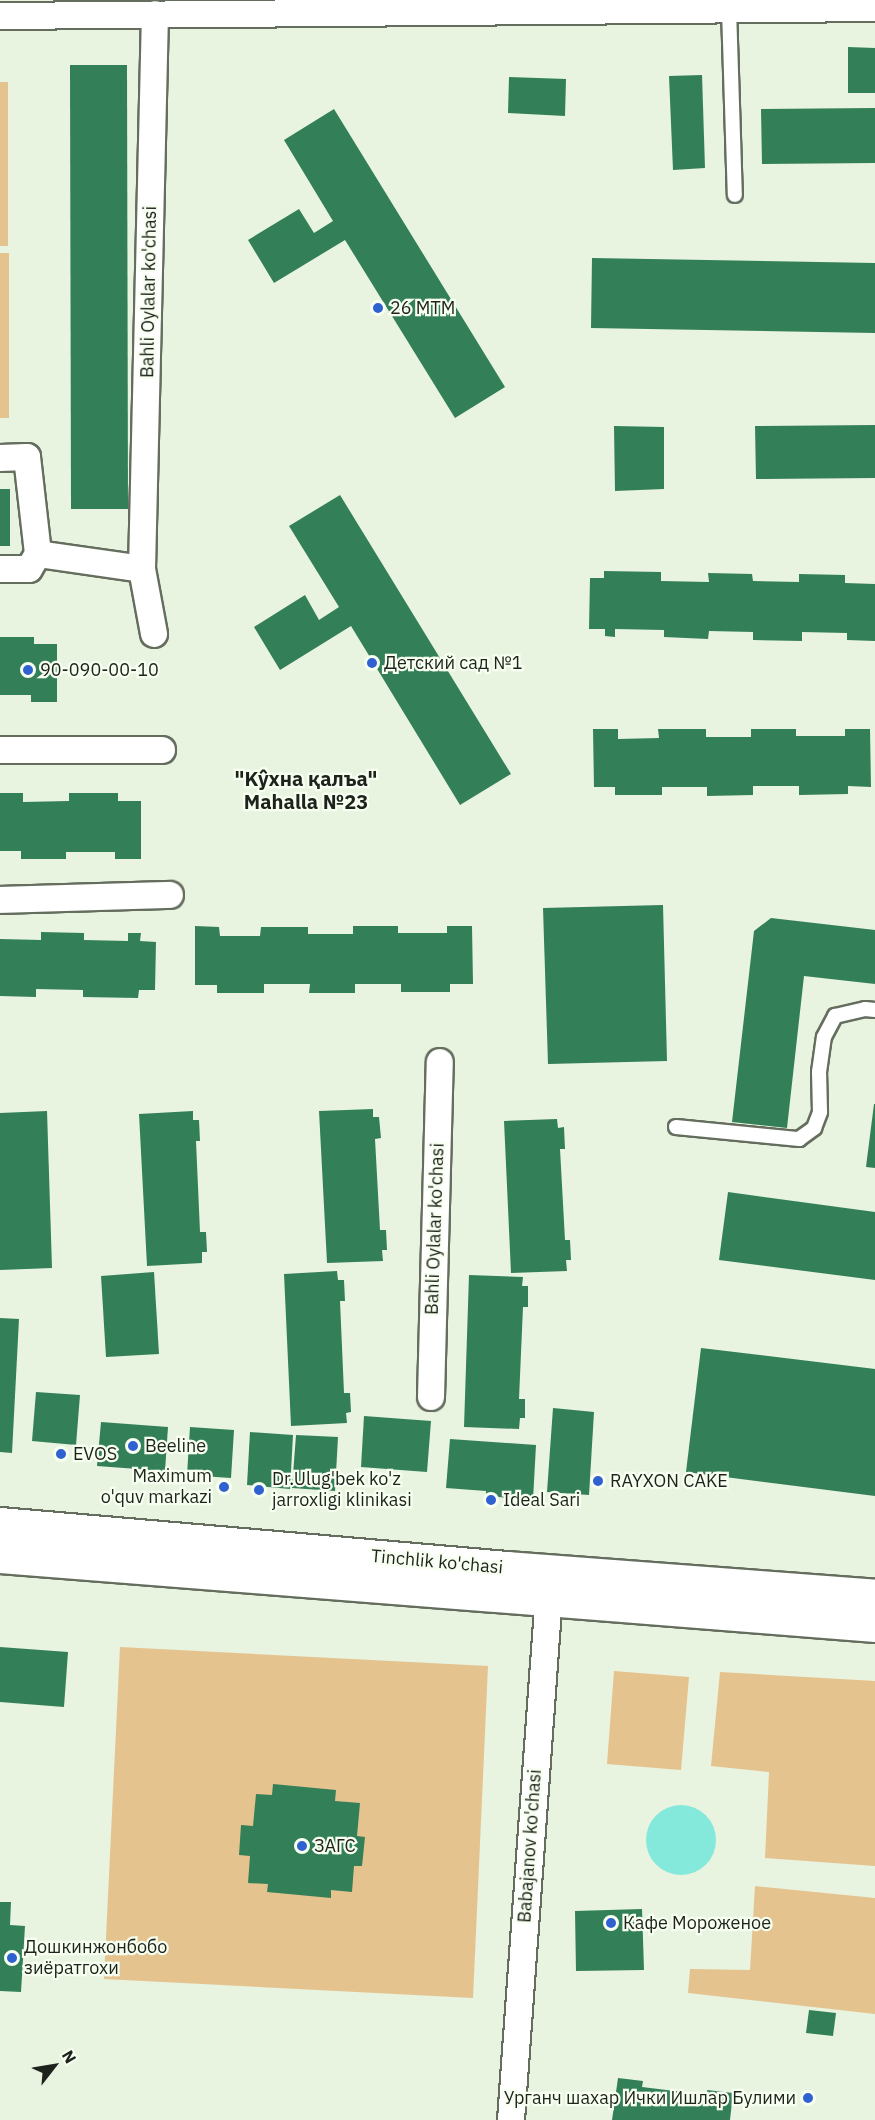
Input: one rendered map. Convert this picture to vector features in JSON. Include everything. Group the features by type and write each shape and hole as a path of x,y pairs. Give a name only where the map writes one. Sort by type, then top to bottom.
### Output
{"main road":[{"name":"Tinchlik ko'chasi","path":"0,1524 550,1585 875,1625"},
{"name":"Tinchlik ko'chasi","path":"0,1556 550,1585 875,1596"}],"street":[{"path":"0,16 875,8"},
{"name":"Bahli Oylalar ko'chasi","path":"154,634 142,569 155,14"},
{"path":"0,458 27,457 38,554 29,569 0,569"},
{"path":"38,554 142,569"},
{"path":"0,750 162,750"},
{"path":"0,900 171,895"},
{"name":"Bahli Oylalar ko'chasi","path":"431,1397 440,1062"},
{"name":"Babajanov ko'chasi","path":"511,2120 550,1585"}],"lane":[{"path":"729,9 735,195"},
{"path":"676,1128 799,1138 814,1128 820,1112 819,1072 824,1037 835,1016 865,1009 875,1010"}],"shaded area":[{"path":"0,82 8,82 8,246 0,246"},
{"path":"0,253 9,253 9,418 0,418"},
{"path":"120,1647 488,1666 473,1998 104,1979"},
{"path":"614,1671 689,1677 681,1770 607,1764"},
{"path":"720,1672 875,1681 875,1866 765,1858 769,1772 711,1766"},
{"path":"755,1886 875,1898 875,2014 688,1993 690,1969 750,1970"}],"water":[{"path":"688,1805 701,1811 710,1820 714,1826 716,1840 714,1854 706,1865 695,1873 674,1875 656,1865 648,1854 646,1833 656,1815 667,1807"}],"building":[{"path":"848,47 875,48 875,93 848,93"},
{"path":"70,65 127,65 128,509 71,509"},
{"path":"702,75 705,168 673,170 669,76"},
{"path":"509,77 566,79 565,116 508,113"},
{"path":"875,108 875,163 762,164 761,109"},
{"path":"334,109 505,387 455,418 345,240 274,283 248,240 299,209 314,233 333,221 284,140"},
{"path":"592,258 875,263 875,333 591,328"},
{"path":"875,425 875,478 756,479 755,426"},
{"path":"614,426 664,427 664,489 615,491"},
{"path":"0,489 10,489 10,546 0,546"},
{"path":"340,495 511,774 460,805 351,626 280,670 254,627 305,595 319,620 339,607 289,526"},
{"path":"604,571 661,572 661,581 709,582 708,573 752,574 753,581 799,582 799,574 845,575 845,583 875,584 875,641 847,640 847,633 802,632 802,641 753,640 753,632 709,631 708,639 664,637 664,630 615,629 615,637 605,636 605,629 589,629 590,578 604,578"},
{"name":"90-090-00-10","path":"0,637 34,637 34,644 57,644 57,702 31,702 31,695 0,695"},
{"path":"593,729 618,729 618,739 659,738 658,729 706,729 706,737 751,737 751,729 796,729 796,736 845,736 845,729 870,729 871,787 848,786 848,794 799,795 799,786 753,786 753,795 707,796 707,787 662,787 662,795 615,795 615,787 594,787"},
{"path":"0,793 23,793 23,802 69,801 69,793 118,793 118,801 141,801 141,859 115,859 115,852 66,852 66,859 21,859 21,851 0,851"},
{"path":"663,905 667,1061 548,1064 543,908"},
{"path":"771,918 875,930 875,984 804,976 787,1128 732,1122 754,931"},
{"path":"195,926 219,927 220,936 260,936 261,927 308,927 308,934 353,934 353,926 398,926 398,933 447,933 447,926 472,926 473,984 450,984 450,992 401,992 401,984 355,984 355,993 309,993 310,984 264,984 264,993 217,993 217,985 195,985"},
{"path":"41,932 84,933 84,940 128,941 128,933 141,933 140,941 156,942 155,990 139,990 138,998 83,997 83,990 36,989 36,997 0,996 0,939 41,940"},
{"path":"875,1104 875,1168 866,1167"},
{"path":"373,1109 373,1117 379,1117 381,1138 375,1139 380,1230 386,1230 387,1250 382,1250 383,1261 327,1263 319,1111"},
{"path":"47,1111 52,1268 0,1270 0,1113"},
{"path":"193,1111 193,1120 199,1120 200,1141 196,1141 200,1232 206,1232 207,1252 202,1252 202,1263 147,1266 139,1114"},
{"path":"557,1119 558,1128 564,1127 565,1149 560,1149 565,1240 570,1240 571,1260 566,1260 567,1271 511,1273 504,1121"},
{"path":"728,1192 875,1212 875,1280 719,1260"},
{"path":"337,1271 338,1280 344,1280 345,1301 340,1301 344,1393 350,1393 351,1412 346,1413 347,1423 291,1426 284,1274"},
{"path":"154,1272 159,1354 106,1357 101,1276"},
{"path":"469,1275 523,1277 522,1286 528,1286 528,1307 523,1307 519,1399 525,1399 525,1418 520,1418 519,1429 464,1427"},
{"path":"0,1318 19,1319 12,1453 0,1452"},
{"path":"701,1348 875,1369 875,1496 686,1472"},
{"path":"36,1392 80,1395 76,1445 32,1441"},
{"path":"553,1408 594,1412 589,1495 547,1492"},
{"path":"364,1416 431,1421 427,1472 361,1467"},
{"name":"Beeline","path":"101,1422 168,1427 165,1471 97,1466"},
{"path":"190,1427 234,1430 231,1478 187,1475"},
{"path":"250,1432 293,1435 290,1489 247,1485"},
{"path":"296,1435 338,1437 335,1491 292,1488"},
{"path":"450,1439 536,1445 533,1500 486,1496 486,1491 446,1488"},
{"path":"0,1647 68,1652 64,1707 0,1702"},
{"name":"ЗАГС","path":"273,1784 336,1790 335,1801 360,1803 357,1836 365,1837 362,1866 354,1866 352,1892 331,1890 331,1898 267,1892 268,1884 248,1883 250,1856 239,1855 241,1825 253,1826 256,1794 272,1795"},
{"name":"Дошкинжонбобо зиёратгохи","path":"0,1902 11,1902 10,1925 25,1926 21,1992 0,1991"},
{"path":"642,1909 644,1970 576,1971 575,1911"},
{"path":"809,2010 836,2013 833,2036 806,2033"},
{"path":"618,2078 643,2081 642,2087 707,2095 707,2090 733,2093 730,2120 612,2120"}],"place":[{"name":"26 MTM","path":"378,308"},
{"name":"Детский сад №1","path":"372,663"},
{"name":"90-090-00-10","path":"28,670"},
{"name":"Beeline","path":"133,1446"},
{"name":"EVOS","path":"61,1454"},
{"name":"RAYXON CAKE","path":"598,1481"},
{"name":"Maximum o'quv markazi","path":"224,1487"},
{"name":"Dr.Ulug'bek ko'z jarroxligi klinikasi","path":"259,1490"},
{"name":"Ideal Sari","path":"491,1500"},
{"name":"ЗАГС","path":"302,1846"},
{"name":"Кафе Мороженое","path":"611,1923"},
{"name":"Дошкинжонбобо зиёратгохи","path":"12,1958"},
{"name":"Урганч шахар Ички Ишлар Булими","path":"808,2098"}],"district":[{"name":"\"Kŷхна қалъа\" Mahalla №23","path":"306,790"}]}
